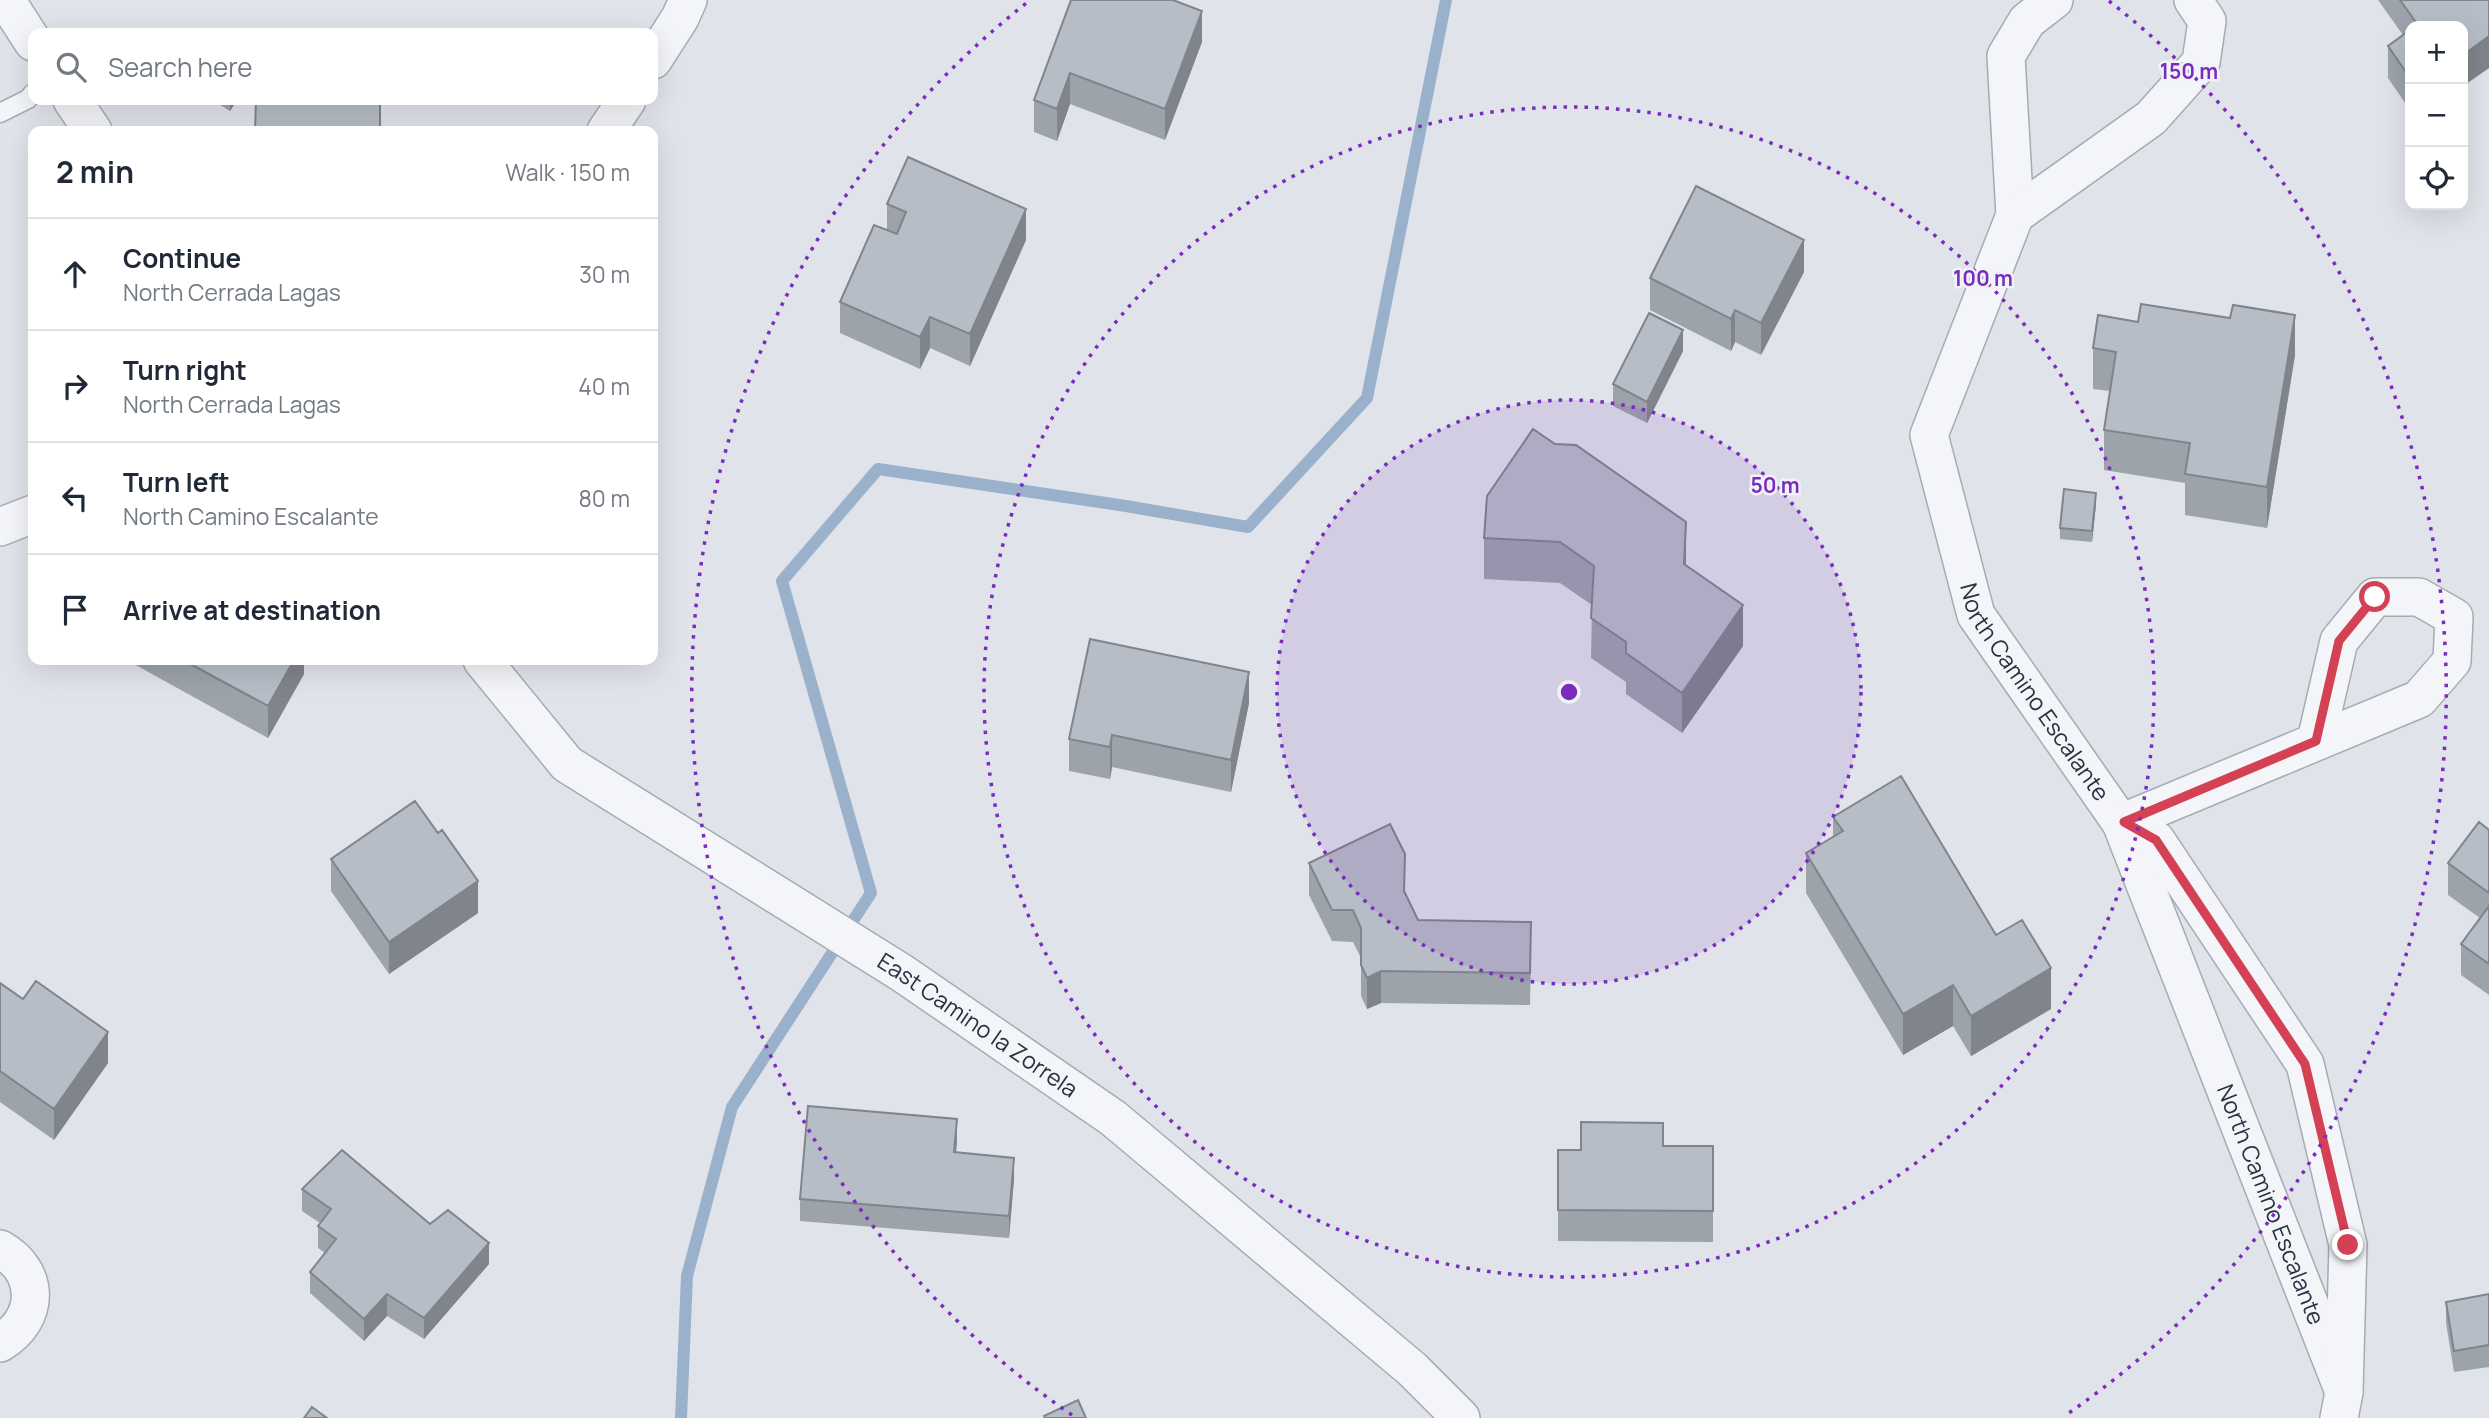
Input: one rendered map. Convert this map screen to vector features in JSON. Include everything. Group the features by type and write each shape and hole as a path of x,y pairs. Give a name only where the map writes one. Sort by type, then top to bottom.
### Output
{"street":[{"path":"6,0 28,34"},
{"path":"658,52 688,0"},
{"name":"North Camino Escalante","path":"2054,0 2027,21 2006,56 2015,215 1929,435 1976,615 2122,823 2342,1405"},
{"path":"2015,215 2151,118 2201,62 2207,21 2193,0"},
{"path":"75,105 90,126"},
{"path":"609,126 624,105"},
{"path":"0,527 28,516"},
{"name":"East Camino la Zorrela","path":"486,665 567,764 902,973 1113,1118 1412,1368 1461,1418"},
{"path":"2122,823 2316,741"},
{"name":"North Camino Escalante","path":"2122,823 2156,840 2305,1064 2348,1245 2342,1405"},
{"path":"0,1248 11,1255 24,1271 32,1292 26,1319 13,1335 0,1343"}],"lane":[{"path":"0,113 28,99"}],"building":[{"path":"1071,0 1173,0 1202,11 1165,109 1070,73 1057,109 1034,100"},
{"path":"2400,0 2489,0 2489,36 2468,51 2468,21 2415,21"},
{"path":"2405,34 2405,71 2388,46"},
{"path":"256,105 380,105 380,126 255,126"},
{"path":"908,157 1026,209 970,334 930,317 920,337 840,302 874,225 897,234 906,212 887,204"},
{"path":"1696,186 1804,240 1761,323 1735,310 1731,319 1650,278"},
{"path":"2141,304 2230,318 2233,305 2295,315 2267,487 2185,474 2190,443 2104,430 2116,352 2093,348 2098,315 2138,322"},
{"path":"1649,313 1683,330 1647,402 1613,384"},
{"path":"1533,429 1555,444 1576,445 1686,522 1684,564 1743,605 1682,693 1626,653 1626,642 1591,618 1594,566 1560,542 1484,538 1487,496"},
{"path":"2064,489 2096,493 2092,531 2060,528"},
{"path":"1090,639 1249,672 1231,760 1112,735 1110,747 1069,739"},
{"path":"192,665 291,665 268,706"},
{"path":"1901,776 1996,935 2022,920 2051,968 1971,1016 1953,985 1903,1014 1806,853 1843,831 1833,817"},
{"path":"415,801 438,833 442,830 478,881 389,942 331,859"},
{"path":"2479,822 2489,830 2489,893 2448,863"},
{"path":"1390,824 1405,854 1404,891 1418,920 1531,922 1530,973 1381,971 1367,978 1361,965 1361,928 1353,910 1332,910 1309,863"},
{"path":"2489,906 2489,964 2461,944"},
{"path":"36,981 108,1032 54,1109 0,1071 0,983 23,999"},
{"path":"808,1106 957,1119 954,1152 1014,1158 1009,1216 800,1199"},
{"path":"1581,1122 1663,1123 1663,1146 1713,1146 1713,1211 1558,1210 1558,1150 1581,1150"},
{"path":"342,1150 430,1224 448,1210 489,1243 424,1318 387,1294 364,1319 310,1272 336,1239 318,1226 331,1209 302,1189"},
{"path":"2489,1294 2489,1345 2454,1351 2446,1302"},
{"path":"1078,1400 1086,1418 1045,1418 1044,1416"},
{"path":"312,1407 327,1418 304,1418"}],"waterway":[{"path":"681,1418 687,1276 732,1107 871,893 782,581 878,469 1248,527 1367,398 1446,0"}],"route":[{"path":"2348,1245 2305,1064 2156,840 2124,822 2316,741 2339,641 2375,597"}]}
